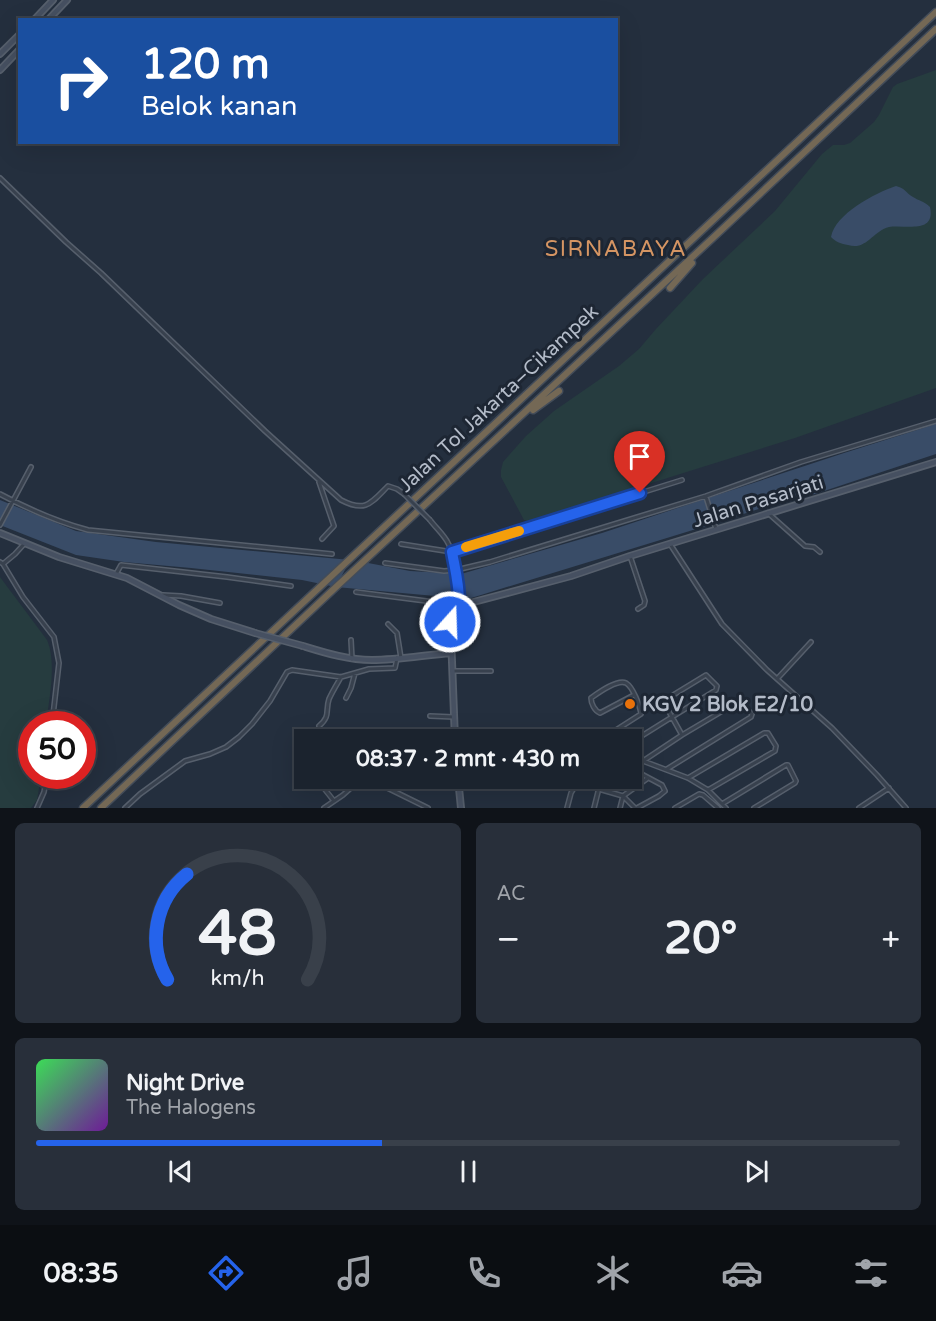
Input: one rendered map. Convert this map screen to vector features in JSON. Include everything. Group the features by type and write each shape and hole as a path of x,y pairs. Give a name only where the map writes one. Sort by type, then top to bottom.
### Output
{"highway":[{"name":"Jalan Tol Jakarta–Cikampek","path":"83,808 936,12"},
{"name":"Jalan Tol Jakarta–Cikampek","path":"101,808 936,29"},
{"path":"670,288 716,235"},
{"path":"518,419 559,391"}],"main road":[{"path":"36,18 53,0"},
{"path":"50,18 67,0"},
{"path":"0,54 18,36"},
{"path":"0,69 18,51"},
{"name":"Jalan Pasarjati","path":"454,607 571,576 936,462"},
{"path":"0,533 59,557 127,578 212,619 330,655 372,660 451,653"},
{"path":"454,607 450,610 455,729"},
{"path":"459,789 461,808"}],"street":[{"path":"0,178 236,404 341,500 355,506 370,504 388,486 397,489 430,520 449,544 456,572 459,600 454,607 442,603 356,592"},
{"path":"385,563 456,572 705,496 801,462 936,421"},
{"path":"0,525 31,467"},
{"path":"401,544 452,552 682,480"},
{"path":"319,481 334,526 322,539"},
{"path":"0,494 11,503 88,530 332,554"},
{"path":"705,496 716,530"},
{"path":"768,513 805,546 816,548 820,552"},
{"path":"24,543 15,554 1,563 23,597 54,637 58,663 53,711"},
{"path":"670,544 722,624 777,679 832,728 889,788 904,808"},
{"path":"630,556 645,601 638,609"},
{"path":"116,574 121,565 291,586"},
{"path":"161,595 220,603"},
{"path":"125,808 185,761 226,747 239,737 270,701 287,672 292,670 341,677 369,669 396,668 399,658 397,633 388,624"},
{"path":"351,640 352,659"},
{"path":"777,679 811,642"},
{"path":"452,671 491,671"},
{"path":"346,698 355,673"},
{"path":"642,736 672,717 717,690 717,686 706,675 663,703 672,717 682,735"},
{"path":"319,726 326,719 330,699 341,677"},
{"path":"616,729 641,714 634,695 627,684 619,682 592,696 591,700 596,711 600,713 634,695"},
{"path":"643,761 682,735 740,702 752,714 751,717 667,769"},
{"path":"430,716 454,717"},
{"path":"688,778 764,733 768,733 776,746 775,751 708,790"},
{"path":"643,761 688,778 708,790 726,808"},
{"path":"722,804 788,765 795,783 754,808"},
{"path":"602,789 623,796 636,808 665,791 662,785 642,775"},
{"path":"620,808 623,796 648,778"},
{"path":"859,808 889,788"},
{"path":"37,808 45,789"},
{"path":"325,789 334,801"},
{"path":"324,808 349,789"},
{"path":"389,789 428,808"},
{"path":"567,808 574,789"},
{"path":"594,808 599,789"},
{"path":"675,808 699,794 704,795 717,808"}],"green space":[{"path":"936,70 936,388 795,438 543,517 524,520 501,477 501,470 503,462 526,436 554,411 619,366 639,349 703,279 775,211 822,154 833,145 850,143 874,122 893,87"},
{"path":"0,577 47,640 51,659 51,682 48,711 18,711 18,789 39,789 37,800 31,808 0,808"}],"water":[{"path":"896,186 930,207 931,216 928,222 917,226 889,227 865,243 854,246 843,244 831,237 834,228 848,213 867,199"},
{"path":"936,424 936,454 815,494 798,496 468,599 336,587 302,580 76,555 0,525 0,500 76,531 156,542 350,560 337,585 363,562 410,571 461,574 602,533"}],"slow traffic":[{"path":"466,547 519,531"}],"place":[{"name":"KGV 2 Blok E2/10","path":"630,704"}],"district":[{"name":"SIRNABAYA","path":"616,248"}],"route":[{"path":"450,622 451,608 459,606 452,552 640,493"}]}
